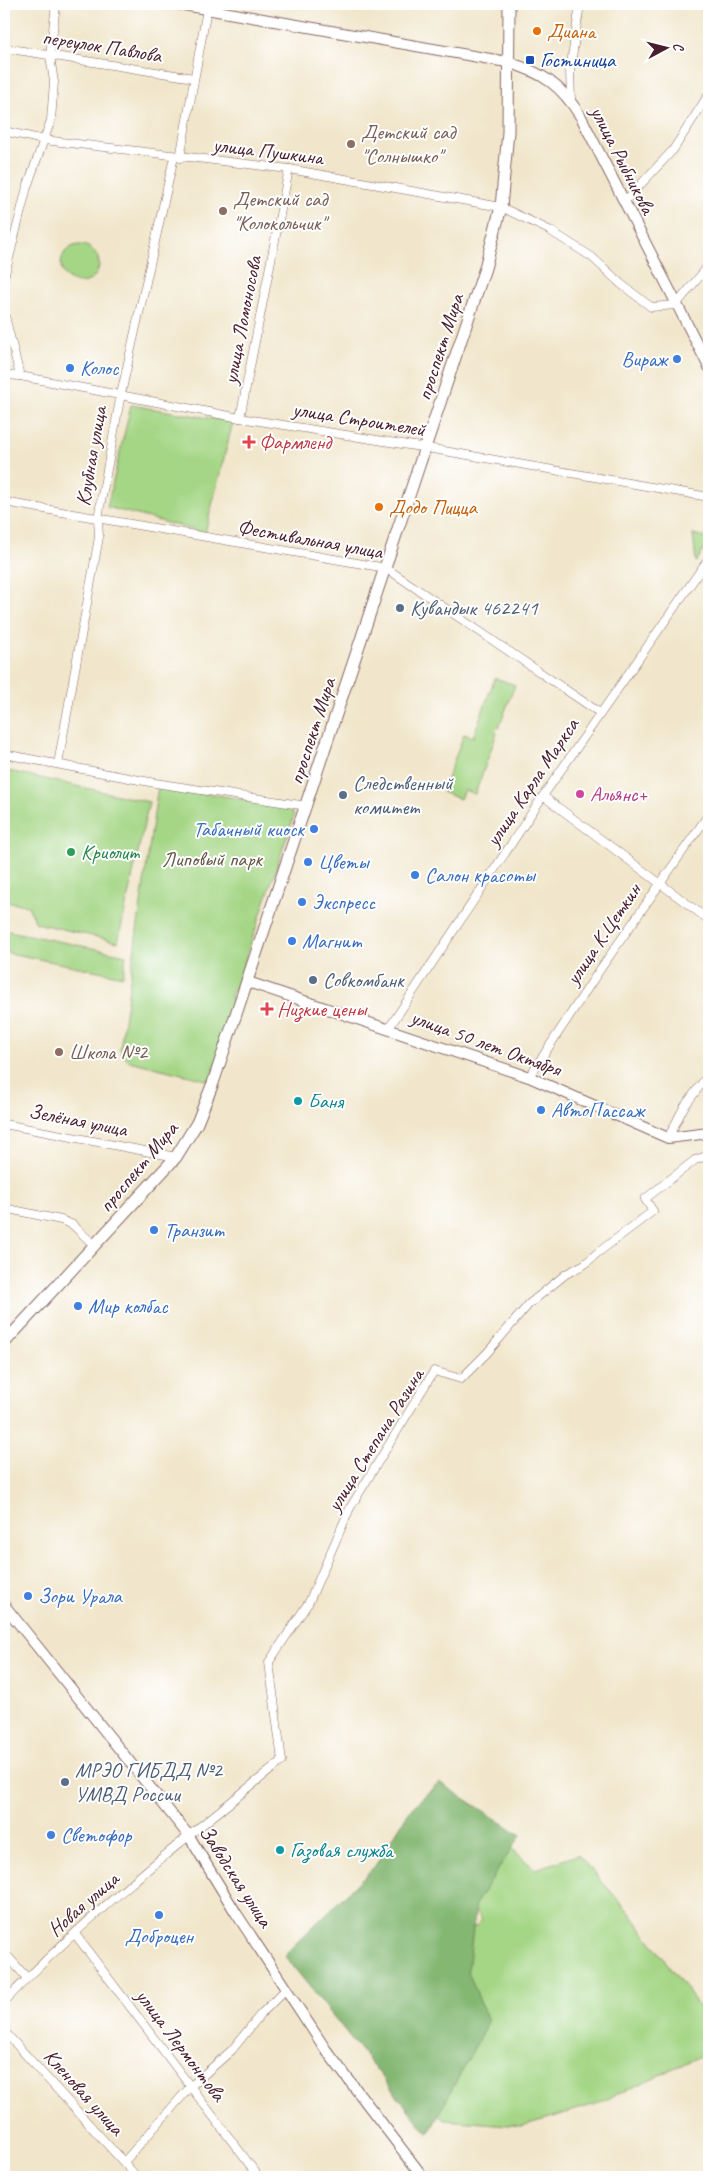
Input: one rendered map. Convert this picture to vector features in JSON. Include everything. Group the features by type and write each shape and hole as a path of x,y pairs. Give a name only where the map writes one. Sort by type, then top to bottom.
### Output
{"main road":[{"name":"проспект Мира","path":"4,1343 176,1157 197,1123 248,982 427,448 485,268 501,207 508,132 507,62 510,4"}],"street":[{"path":"4,278 27,187 51,120 54,82 50,56 56,4"},
{"name":"улица Рыбникова","path":"178,4 207,9 233,9 507,62 530,69 547,77 571,101 625,201 709,368"},
{"path":"571,101 570,70 580,4"},
{"name":"Клубная улица","path":"58,764 99,537 98,518 120,394 177,157 207,9"},
{"name":"переулок Павлова","path":"4,48 194,78"},
{"path":"625,201 673,150 709,94"},
{"name":"улица Пушкина","path":"4,132 44,140 289,169 501,207 549,230 592,257 621,284 651,307 676,305"},
{"name":"улица Ломоносова","path":"240,418 289,169"},
{"path":"676,305 709,265"},
{"path":"4,312 20,376"},
{"name":"улица Строителей","path":"4,375 20,376 120,394 240,418 709,497"},
{"name":"Фестивальная улица","path":"4,502 191,536 386,568 600,714"},
{"name":"улица Карла Маркса","path":"389,1028 543,796 709,558"},
{"path":"4,754 155,783 307,806"},
{"path":"543,796 709,920"},
{"name":"улица К.Цеткин","path":"528,1077 660,882 709,814"},
{"name":"улица 50 лет Октября","path":"248,982 389,1028 528,1077 668,1138"},
{"path":"668,1138 684,1107 709,1074"},
{"name":"Зелёная улица","path":"4,1124 176,1157"},
{"path":"668,1138 709,1133"},
{"name":"улица Степана Разина","path":"189,1836 282,1761 270,1662 309,1602 350,1508 434,1372 461,1379 487,1353 530,1304 566,1274 585,1264 653,1211 645,1199 695,1160 709,1154"},
{"path":"4,1208 73,1225 95,1246"},
{"name":"Заводская улица","path":"4,1605 189,1836 236,1913 326,2050 423,2177"},
{"name":"Новая улица","path":"4,2002 75,1934 189,1836"},
{"name":"улица Лермонтова","path":"75,1934 259,2177"},
{"path":"4,1952 27,1978"},
{"path":"124,2162 191,2086 232,2050 260,2015 287,1988"},
{"name":"Кленовая улица","path":"4,2031 136,2177"},
{"path":"4,2172 8,2177"}],"green space":[{"path":"80,245 93,251 99,264 93,277 80,283 67,277 61,264 67,251"},
{"path":"131,405 233,422 205,533 107,507"},
{"path":"693,534 709,538 709,542 696,562"},
{"path":"495,678 515,685 499,727 495,731 497,733 475,794 464,790 460,799 442,792 464,734 473,737"},
{"name":"Криолит","path":"4,770 149,802 118,942 36,923 28,906 10,902 4,907"},
{"name":"Липовый парк","path":"158,786 289,806 294,816 238,981 231,996 234,1011 210,1081 129,1061 124,1057 120,1049"},
{"path":"4,930 126,955 123,976 4,952"},
{"path":"439,1782 521,1835 476,1903 468,1971 488,2022 428,2134 284,1955 375,1866 410,1810"},
{"path":"489,1829 535,1869 578,1855 630,1913 709,2020 709,2052 596,2104 522,2126 444,2120 364,2032 482,1920 448,1877"}],"place":[{"name":"Диана","path":"537,31"},
{"name":"Гостиница","path":"530,60"},
{"name":"Детский сад \"Солнышко\"","path":"351,144"},
{"name":"Детский сад \"Колокольчик\"","path":"223,211"},
{"name":"Вираж","path":"677,359"},
{"name":"Колос","path":"70,368"},
{"name":"Фармленд","path":"249,442"},
{"name":"Додо Пицца","path":"379,507"},
{"name":"Кувандык 462241","path":"400,608"},
{"name":"Альянс+","path":"580,794"},
{"name":"Следственный комитет","path":"343,795"},
{"name":"Табачный киоск","path":"314,829"},
{"name":"Криолит","path":"71,852"},
{"name":"Цветы","path":"308,862"},
{"name":"Салон красоты","path":"415,875"},
{"name":"Экспресс","path":"302,902"},
{"name":"Магнит","path":"292,941"},
{"name":"Совкомбанк","path":"313,980"},
{"name":"Низкие цены","path":"267,1009"},
{"name":"Школа №2","path":"59,1052"},
{"name":"Баня","path":"298,1101"},
{"name":"АвтоПассаж","path":"541,1110"},
{"name":"Транзит","path":"154,1230"},
{"name":"Мир колбас","path":"78,1306"},
{"name":"Зори Урала","path":"28,1596"},
{"name":"МРЭО ГИБДД №2 УМВД России","path":"65,1782"},
{"name":"Светофор","path":"51,1835"},
{"name":"Газовая служба","path":"280,1850"},
{"name":"Доброцен","path":"159,1915"}]}
